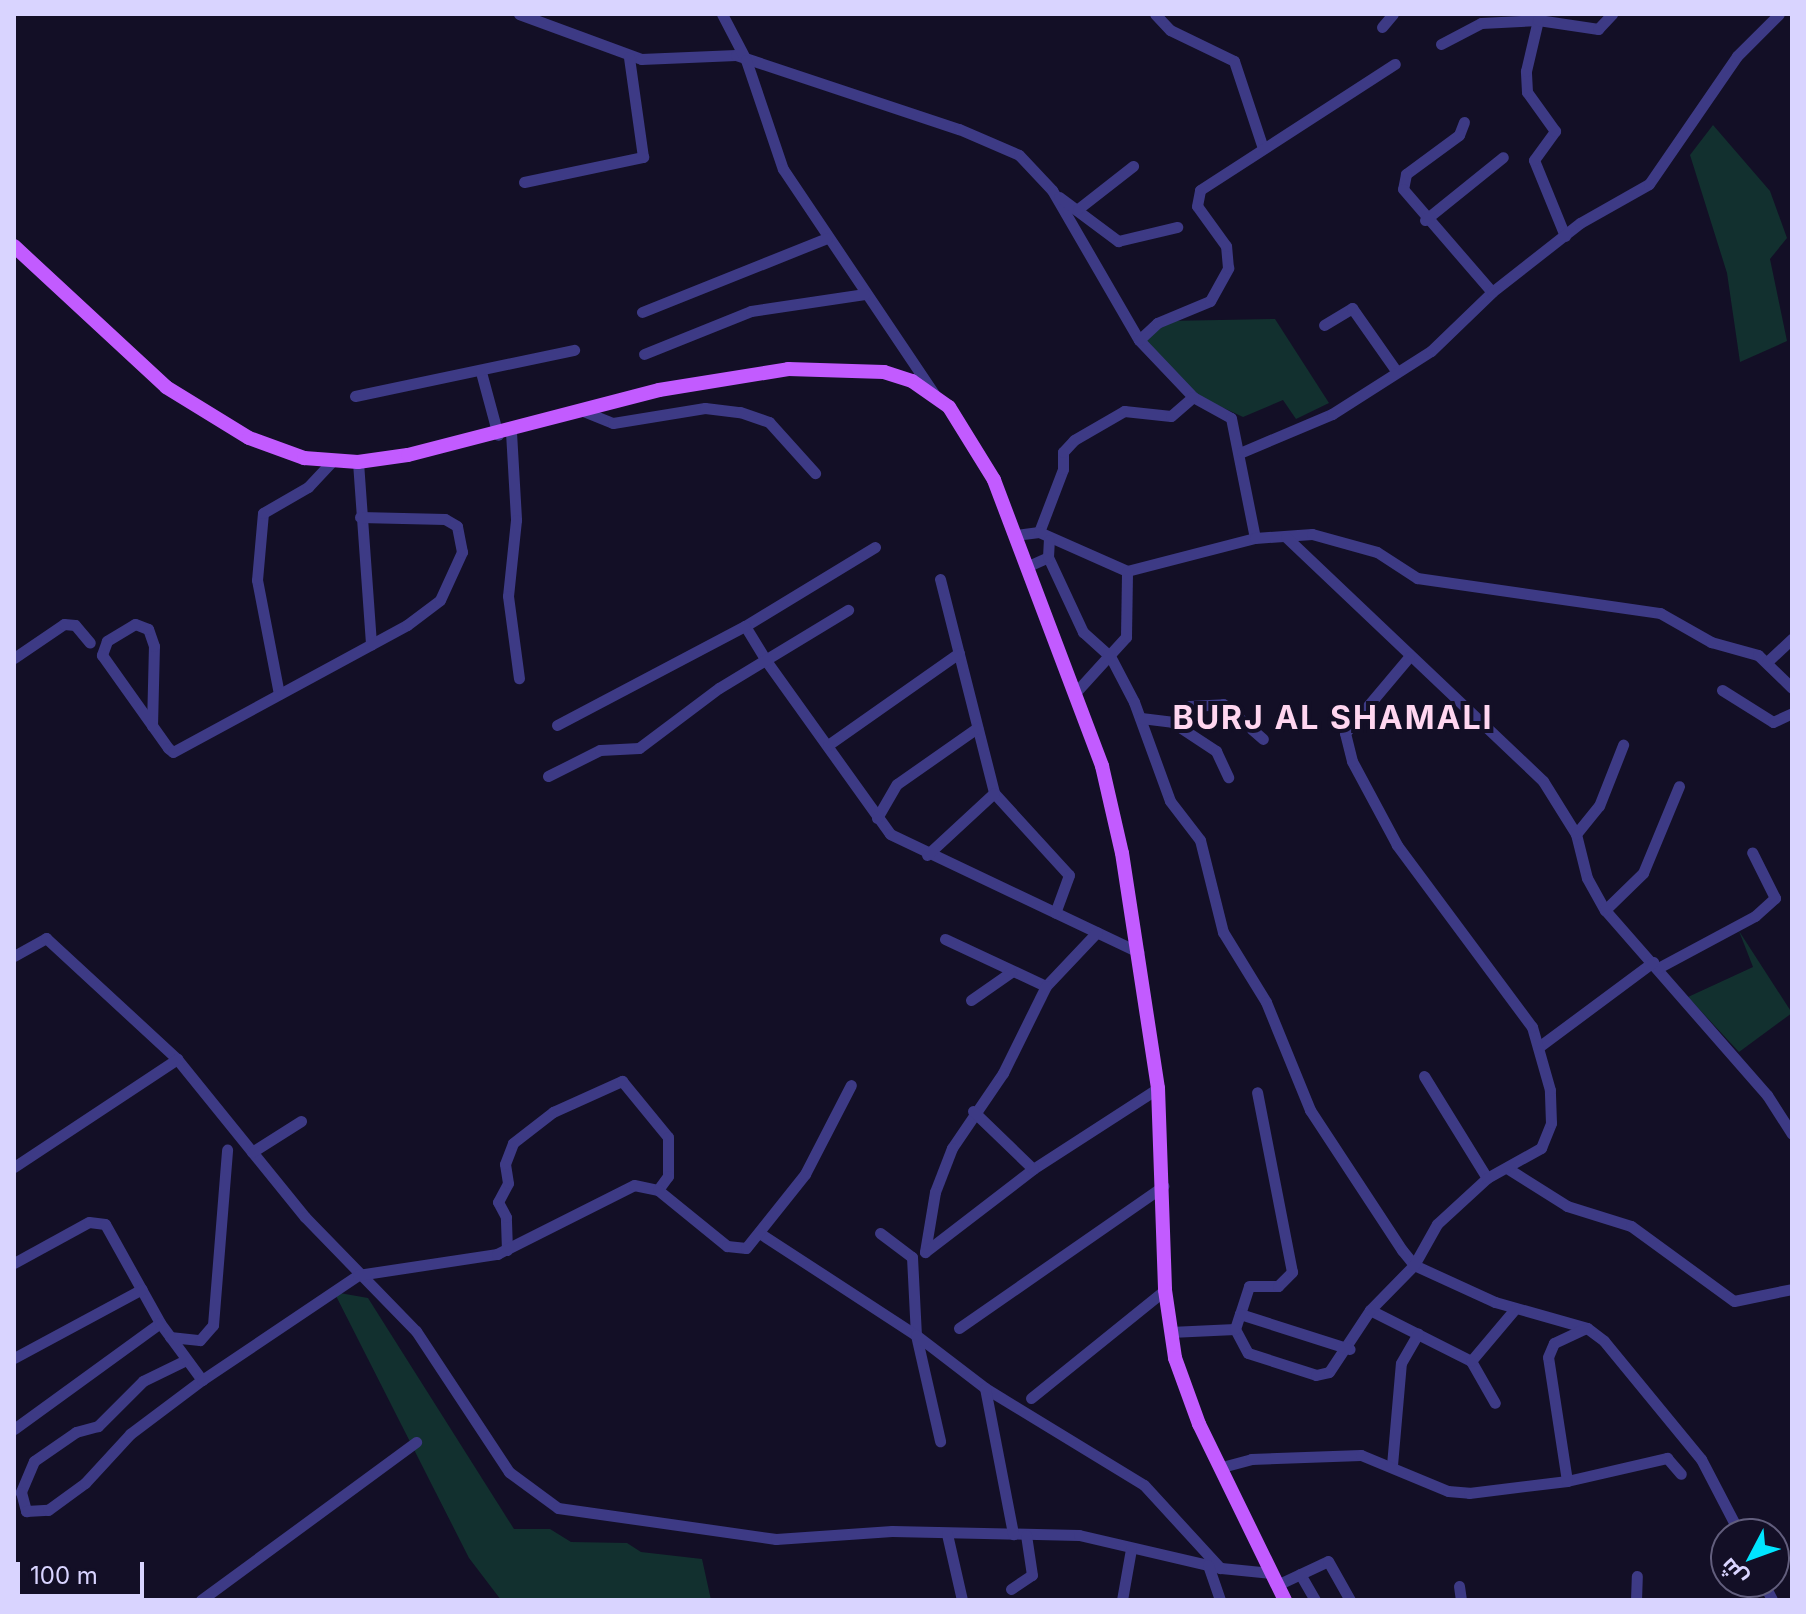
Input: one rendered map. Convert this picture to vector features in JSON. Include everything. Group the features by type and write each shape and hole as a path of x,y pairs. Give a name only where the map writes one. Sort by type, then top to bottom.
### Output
{"main road":[{"path":"14,246 166,387 249,438 331,462 358,462 504,434 698,381 788,369 884,372 935,395 977,448 1015,535 1075,693 1111,800 1158,1088 1165,1290 1170,1332 1186,1393 1285,1600"}],"street":[{"path":"519,14 629,57 728,54 1007,148 1029,162 1056,196 1139,340 1193,397 1231,418 1242,452 1255,538"},
{"path":"722,14 746,60 775,153 827,238 935,395"},
{"path":"1155,14 1170,30 1234,61 1262,145"},
{"path":"1382,27 1393,14"},
{"path":"1441,44 1481,23 1538,20 1598,29 1612,14"},
{"path":"1242,452 1309,427 1431,351 1492,292 1565,236 1649,184 1737,56 1779,14"},
{"path":"1538,20 1525,83 1555,131 1534,160 1565,236"},
{"path":"524,182 643,157 629,57"},
{"path":"1139,340 1157,323 1214,297 1230,259 1200,213 1197,194 1262,145 1312,120 1395,64"},
{"path":"1464,122 1459,135 1402,182 1405,198 1492,292"},
{"path":"1425,220 1503,157"},
{"path":"1078,209 1133,166"},
{"path":"1056,196 1123,242 1177,227"},
{"path":"642,312 827,238"},
{"path":"644,354 751,311 865,294"},
{"path":"1324,325 1352,308 1397,372"},
{"path":"355,396 481,372 574,350"},
{"path":"481,372 504,434 516,520 508,596 519,678"},
{"path":"1193,397 1171,416 1124,411 1074,440 1063,452 1063,469 1044,536 1048,557 1083,632 1110,656 1141,718 1164,791 1200,840 1223,932 1266,1002 1310,1110 1414,1265 1515,1309 1584,1329 1604,1341 1657,1400 1701,1459 1732,1518"},
{"path":"583,411 613,423 705,408 740,412 769,422 815,473"},
{"path":"279,694 257,580 263,513 308,487 331,462"},
{"path":"358,462 371,645"},
{"path":"152,726 154,646 148,629 135,624 107,641 102,655 152,726 175,752 371,645 440,600 457,570 461,535 445,519 360,517"},
{"path":"1015,535 1044,536 1127,571 1255,538 1312,534 1357,545 1427,580 1651,610 1699,637 1747,650 1767,662 1792,688"},
{"path":"1286,537 1409,657 1533,770 1576,834 1587,878 1605,910 1767,1095 1792,1134"},
{"path":"557,725 745,626 875,547"},
{"path":"1026,567 1048,557"},
{"path":"1075,693 1110,656 1129,627 1127,571"},
{"path":"940,579 994,793 1065,867 1066,891 1055,913"},
{"path":"548,776 600,750 639,748 709,695 848,610"},
{"path":"14,658 64,624 75,625 90,643"},
{"path":"745,626 877,818 899,841 1138,952"},
{"path":"1767,662 1792,639"},
{"path":"828,745 959,653"},
{"path":"1257,1092 1292,1272 1278,1286 1249,1286 1235,1329 1248,1353 1316,1375 1329,1372 1350,1349 1370,1310 1414,1265 1437,1224 1487,1178 1541,1148 1551,1123 1540,1046 1521,1010 1397,845 1352,761 1345,733 1409,657"},
{"path":"1722,690 1773,722 1792,713"},
{"path":"1172,722 1190,706 1223,704 1263,739"},
{"path":"1141,718 1172,722 1216,751 1228,777"},
{"path":"877,818 897,784 977,728"},
{"path":"1576,834 1599,806 1623,745"},
{"path":"1605,910 1643,873 1679,786"},
{"path":"927,855 994,793"},
{"path":"1540,1046 1656,965 1755,916 1775,898 1752,852"},
{"path":"1097,932 1046,986 1003,1073 973,1111 935,1192 925,1252 1033,1169 1158,1088"},
{"path":"14,956 46,938 177,1059 358,1275 416,1331 509,1472 558,1508 745,1538 1079,1535 1275,1579 1300,1574 1328,1561 1350,1600"},
{"path":"945,939 1046,986"},
{"path":"971,1000 1011,972"},
{"path":"14,1167 177,1059"},
{"path":"1424,1076 1487,1178"},
{"path":"507,1250 506,1217 498,1202 508,1183 505,1164 513,1143 553,1112 622,1081 668,1137 668,1176 658,1190"},
{"path":"186,1360 143,1381 98,1426 76,1432 34,1461 21,1492 26,1511 48,1510 85,1483 130,1434 202,1380 358,1275 475,1261 507,1250 634,1185 658,1190 727,1246 746,1248 761,1234 805,1174 851,1085"},
{"path":"973,1111 1033,1169"},
{"path":"252,1152 301,1121"},
{"path":"170,1337 200,1340 213,1325 227,1150"},
{"path":"1507,1168 1567,1206 1631,1226 1734,1301 1792,1289"},
{"path":"959,1328 1163,1186"},
{"path":"14,1263 99,1222 117,1239 160,1323 202,1380"},
{"path":"880,1233 912,1257 916,1335 940,1441"},
{"path":"761,1234 916,1335 985,1388 1144,1485 1221,1568"},
{"path":"14,1358 142,1289"},
{"path":"1031,1398 1165,1290"},
{"path":"1471,1361 1515,1309"},
{"path":"1370,1310 1471,1361 1495,1403"},
{"path":"1240,1314 1350,1349"},
{"path":"14,1429 160,1323"},
{"path":"1170,1332 1235,1329"},
{"path":"1567,1481 1548,1357 1554,1343 1584,1329"},
{"path":"1392,1465 1401,1363 1418,1333"},
{"path":"985,1388 1032,1575 1011,1589"},
{"path":"201,1600 416,1442"},
{"path":"1222,1467 1251,1459 1350,1455 1392,1465 1448,1491 1567,1481 1667,1458 1681,1474"},
{"path":"947,1534 962,1600"},
{"path":"1122,1600 1131,1549"},
{"path":"1208,1565 1220,1600"},
{"path":"1300,1574 1315,1600"},
{"path":"1636,1600 1637,1576"},
{"path":"1459,1586 1461,1600"}],"green space":[{"path":"1713,125 1770,191 1787,238 1770,259 1787,341 1740,362 1727,273 1690,155"},
{"path":"1275,319 1329,403 1296,419 1283,400 1243,417 1196,395 1144,340 1167,321"},
{"path":"1739,931 1792,1013 1739,1052 1688,997 1753,967"},
{"path":"334,1292 368,1298 514,1529 550,1529 571,1542 627,1543 641,1552 702,1559 711,1600 501,1600 469,1558"}],"district":[{"name":"BURJ AL SHAMALI","path":"1333,718"}]}
